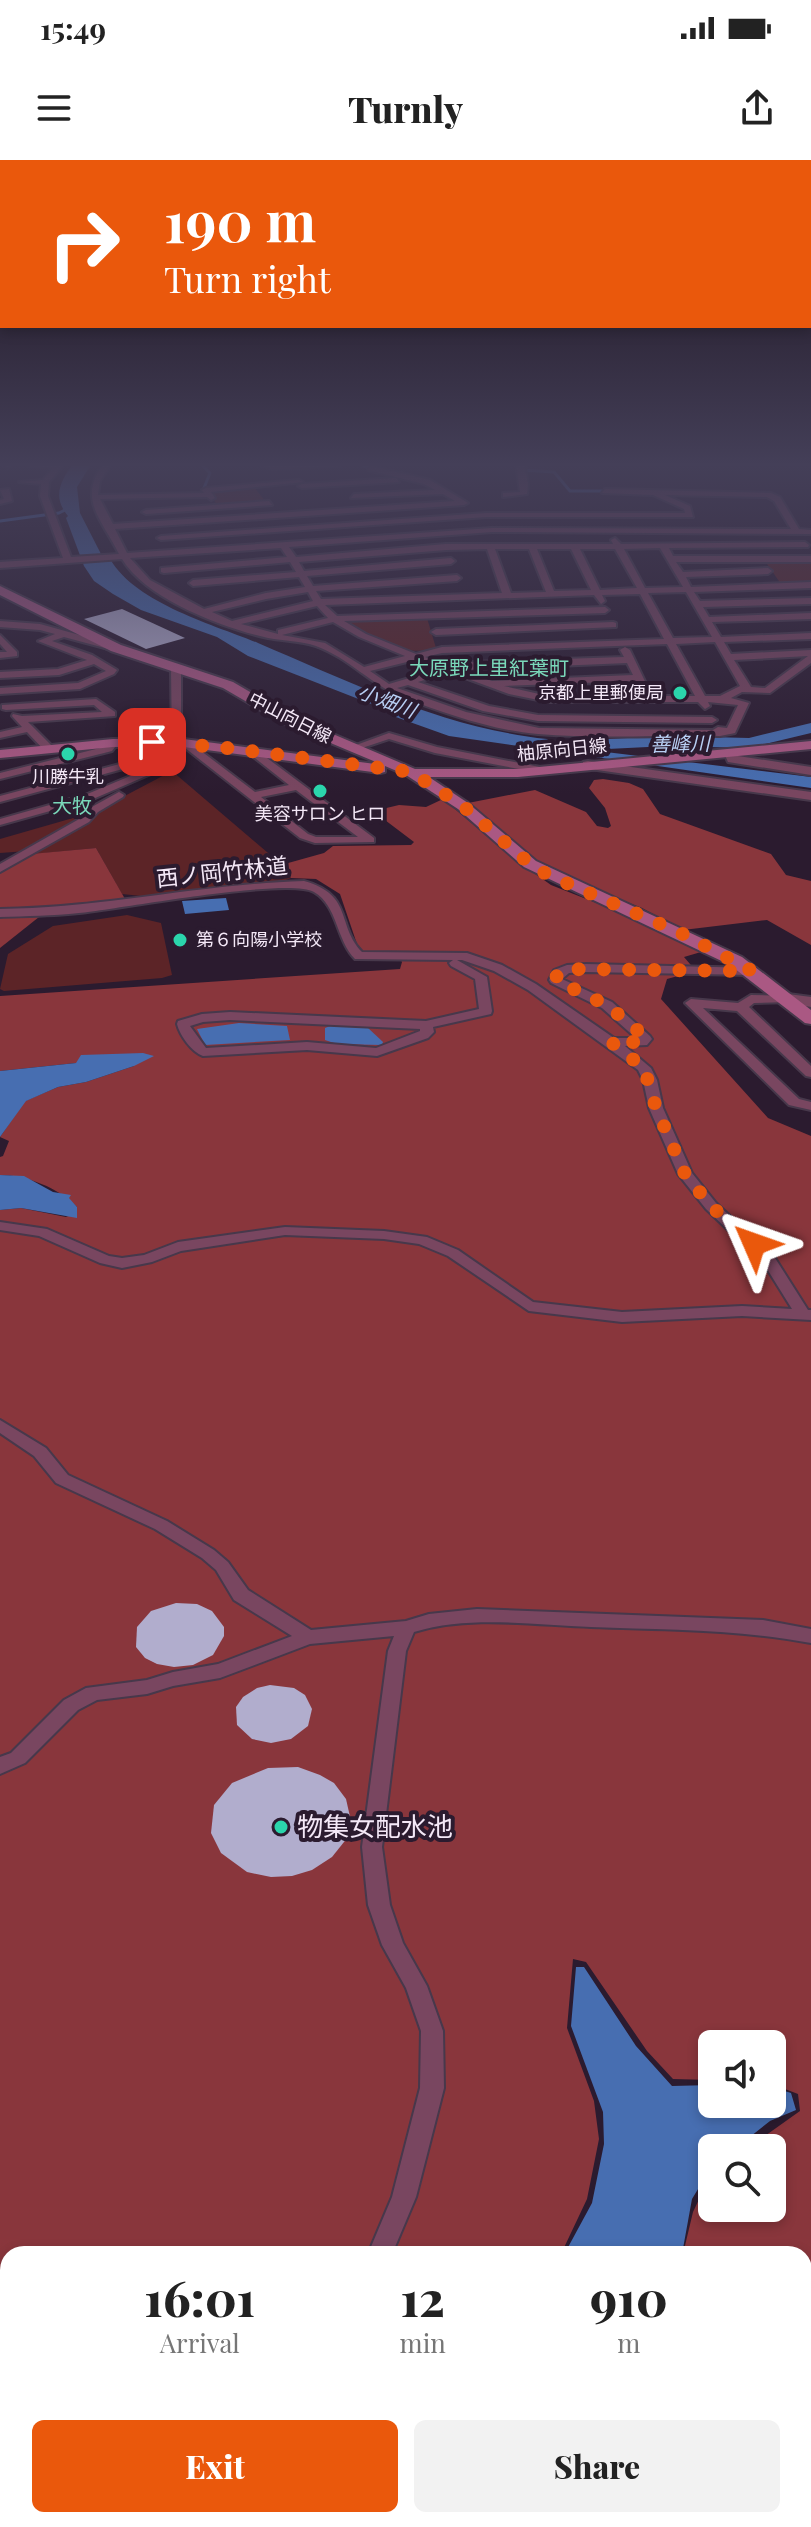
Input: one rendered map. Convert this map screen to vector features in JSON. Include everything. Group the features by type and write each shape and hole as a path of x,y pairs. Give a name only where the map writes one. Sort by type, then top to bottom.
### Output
{"main road":[{"name":"中山向日線","path":"0,590 116,648 228,685 288,720 353,748 416,767 530,864 548,875 681,933 752,971 811,1019"},
{"name":"柚原向日線","path":"0,754 121,742 180,743 479,774 545,771 811,745"}],"street":[{"path":"138,573 147,582 204,612 266,635 321,644 343,654 388,688 444,711 539,731 717,729"},
{"path":"172,573 210,590"},
{"path":"193,583 298,573"},
{"path":"303,573 320,602 335,619 353,632 512,692 548,699 722,699 744,703 731,731 538,718 487,709 407,681"},
{"path":"455,573 464,597"},
{"path":"499,573 507,595"},
{"path":"543,573 551,594"},
{"path":"588,573 649,699"},
{"path":"633,573 733,759 811,771"},
{"path":"714,573 680,575 747,689"},
{"path":"770,573 778,586"},
{"path":"204,612 236,601 311,587 457,578"},
{"path":"234,623 320,602 808,585 811,598 697,604"},
{"path":"223,596 236,601"},
{"path":"425,598 442,650"},
{"path":"266,635 335,619 605,610"},
{"path":"706,620 811,616"},
{"path":"0,622 116,648"},
{"path":"436,632 613,625"},
{"path":"0,691 80,686 111,672 95,660 43,641 63,634"},
{"path":"362,670 442,650 811,636"},
{"path":"0,638 14,654 0,655"},
{"path":"728,657 811,656"},
{"path":"722,699 740,689 766,691 811,656"},
{"path":"0,675 59,672 95,660"},
{"path":"388,688 449,669 474,665 630,660"},
{"path":"176,669 180,743 304,836 315,840 370,840 251,751"},
{"path":"59,672 80,686"},
{"path":"488,683 639,678"},
{"path":"766,691 773,703"},
{"path":"538,718 548,699"},
{"path":"0,720 111,714 96,702 2,705"},
{"path":"2,705 31,728 49,749"},
{"path":"0,735 31,728"},
{"path":"353,748 389,736 435,750 545,771"},
{"path":"0,822 89,797 162,767 121,742 108,749 1,775"},
{"path":"416,767 435,750"},
{"path":"0,799 149,759"},
{"path":"588,765 811,796"},
{"path":"1,775 48,809"},
{"path":"0,869 85,820 113,798 145,782"},
{"path":"253,796 297,786"},
{"path":"70,817 89,797"},
{"path":"0,856 23,856"},
{"name":"西ノ岡竹林道","path":"0,913 58,911 246,886 304,884 321,891 336,909 354,953 369,958 463,956 498,968 532,987 644,1068 656,1108 685,1174 711,1206 770,1261 807,1314"},
{"path":"426,1025 427,1032 423,1035 377,1052 307,1046 203,1052 185,1031 183,1024 202,1018 230,1016 426,1025 486,1011 481,977 468,967 431,955"},
{"path":"611,1042 642,1042 645,1039 607,1005 555,980 558,973 586,968 752,971"},
{"path":"741,1007 751,999 811,1000"},
{"path":"811,1073 741,1007 691,1003 794,1102 811,1106"},
{"path":"307,1046 309,1020"},
{"path":"0,1226 42,1232 105,1260 122,1263 147,1259 178,1247 285,1231 384,1235 422,1240 453,1253 529,1306 622,1317 728,1311 807,1314"},
{"path":"0,1425 40,1452 62,1479 161,1525 208,1554 222,1566 241,1595 308,1637"},
{"path":"0,1766 18,1758 71,1705 93,1693 147,1687 220,1671 308,1637 406,1628 429,1621 477,1616 763,1627 811,1636"},
{"path":"383,2246 404,2197 432,2088 432,2031 416,1986 393,1945 379,1905 369,1801 391,1719 397,1651 406,1628"}],"shaded area":[{"path":"774,573 811,573 811,584 781,584"},
{"path":"427,618 436,648 424,651 387,644 340,620"},
{"path":"172,771 281,864 291,878 281,882 141,896 122,894 96,848 34,854 98,810"},
{"path":"594,780 629,783 643,789 660,814 771,854 786,875 811,881 811,945 767,920 683,930 642,908 566,878 536,862 468,803 535,790 586,812 597,826 608,828 611,826 605,808 589,788"},
{"path":"443,799 513,858 551,885 624,914 701,952 684,957 696,971 667,979 661,999 768,1118 811,1136 811,2246 685,2246 698,2201 698,2222 786,2222 786,2134 768,2134 800,2111 798,2094 786,2089 786,2030 698,2030 698,2080 673,2079 647,2051 586,1962 573,1959 567,2028 594,2101 599,2139 587,2199 565,2246 0,2246 0,1210 21,1208 66,1217 75,1213 77,1207 42,1184 0,1175 0,1157 9,1141 0,1137 25,1101 58,1087 86,1082 134,1066 76,1063 0,1071 0,996 400,969 402,962 399,957 364,952 358,947 340,894 316,879 291,878 281,865 324,853 333,846 411,845 414,842 377,814 378,810 399,805 426,807"},
{"path":"73,818 77,820 27,851 0,853 0,839"},
{"path":"96,848 125,899 67,908 0,909 0,871 31,854"},
{"path":"127,915 161,923 172,975 0,989 8,954 53,926"},
{"path":"0,916 36,916 39,917 0,948"}],"water":[{"name":"小畑川","path":"89,573 122,573 135,586 174,610 399,702 472,725 547,739 553,744 573,748 811,777 811,788 449,736 248,656 217,637 141,610 94,581"},
{"path":"226,898 229,910 185,914 182,901"},
{"path":"239,1023 287,1026 290,1040 205,1045 197,1029"},
{"path":"335,1024 367,1027 383,1042 382,1045 337,1044 325,1040 325,1028"},
{"path":"143,1053 154,1056 134,1066 86,1082 58,1087 26,1101 0,1137 0,1071 76,1063 81,1055"},
{"path":"0,1175 24,1176 53,1192 71,1195 69,1198 77,1207 77,1218 21,1208 0,1210"},
{"path":"576,1967 584,1967 636,2046 672,2086 698,2085 698,2118 777,2118 754,2134 698,2134 698,2189 692,2199 683,2246 569,2246 592,2203 604,2144 603,2112 571,2026"},
{"path":"786,2091 791,2093 796,2110 786,2114"}],"building":[{"path":"122,609 185,638 146,649 84,619"},
{"path":"176,1603 197,1604 212,1611 224,1627 224,1636 213,1655 193,1665 174,1667 157,1664 145,1658 136,1647 137,1627 151,1611"},
{"path":"270,1685 294,1688 305,1695 312,1709 308,1726 291,1739 271,1743 252,1739 237,1725 236,1707 243,1697 257,1688"},
{"name":"物集女配水池","path":"298,1767 334,1783 346,1799 351,1821 348,1837 332,1857 312,1870 292,1876 271,1877 247,1872 221,1853 211,1833 214,1805 232,1783 268,1768"}],"waterway":[{"name":"善峰川","path":"547,747 668,741 749,743 811,728"}],"place":[{"name":"京都上里郵便局","path":"680,693"},
{"name":"川勝牛乳","path":"68,754"},
{"name":"美容サロン ヒロ","path":"320,791"},
{"name":"第６向陽小学校","path":"180,940"},
{"name":"物集女配水池","path":"281,1827"}],"district":[{"name":"大原野上里紅葉町","path":"489,668"},
{"name":"大牧","path":"72,806"}],"route":[{"path":"152,742 176,742 411,772 450,796 530,864 548,875 681,933 752,971 567,969 558,973 555,980 607,1005 642,1034 645,1039 642,1042 611,1042 644,1068 656,1108 685,1174 711,1206 754,1244"}]}
